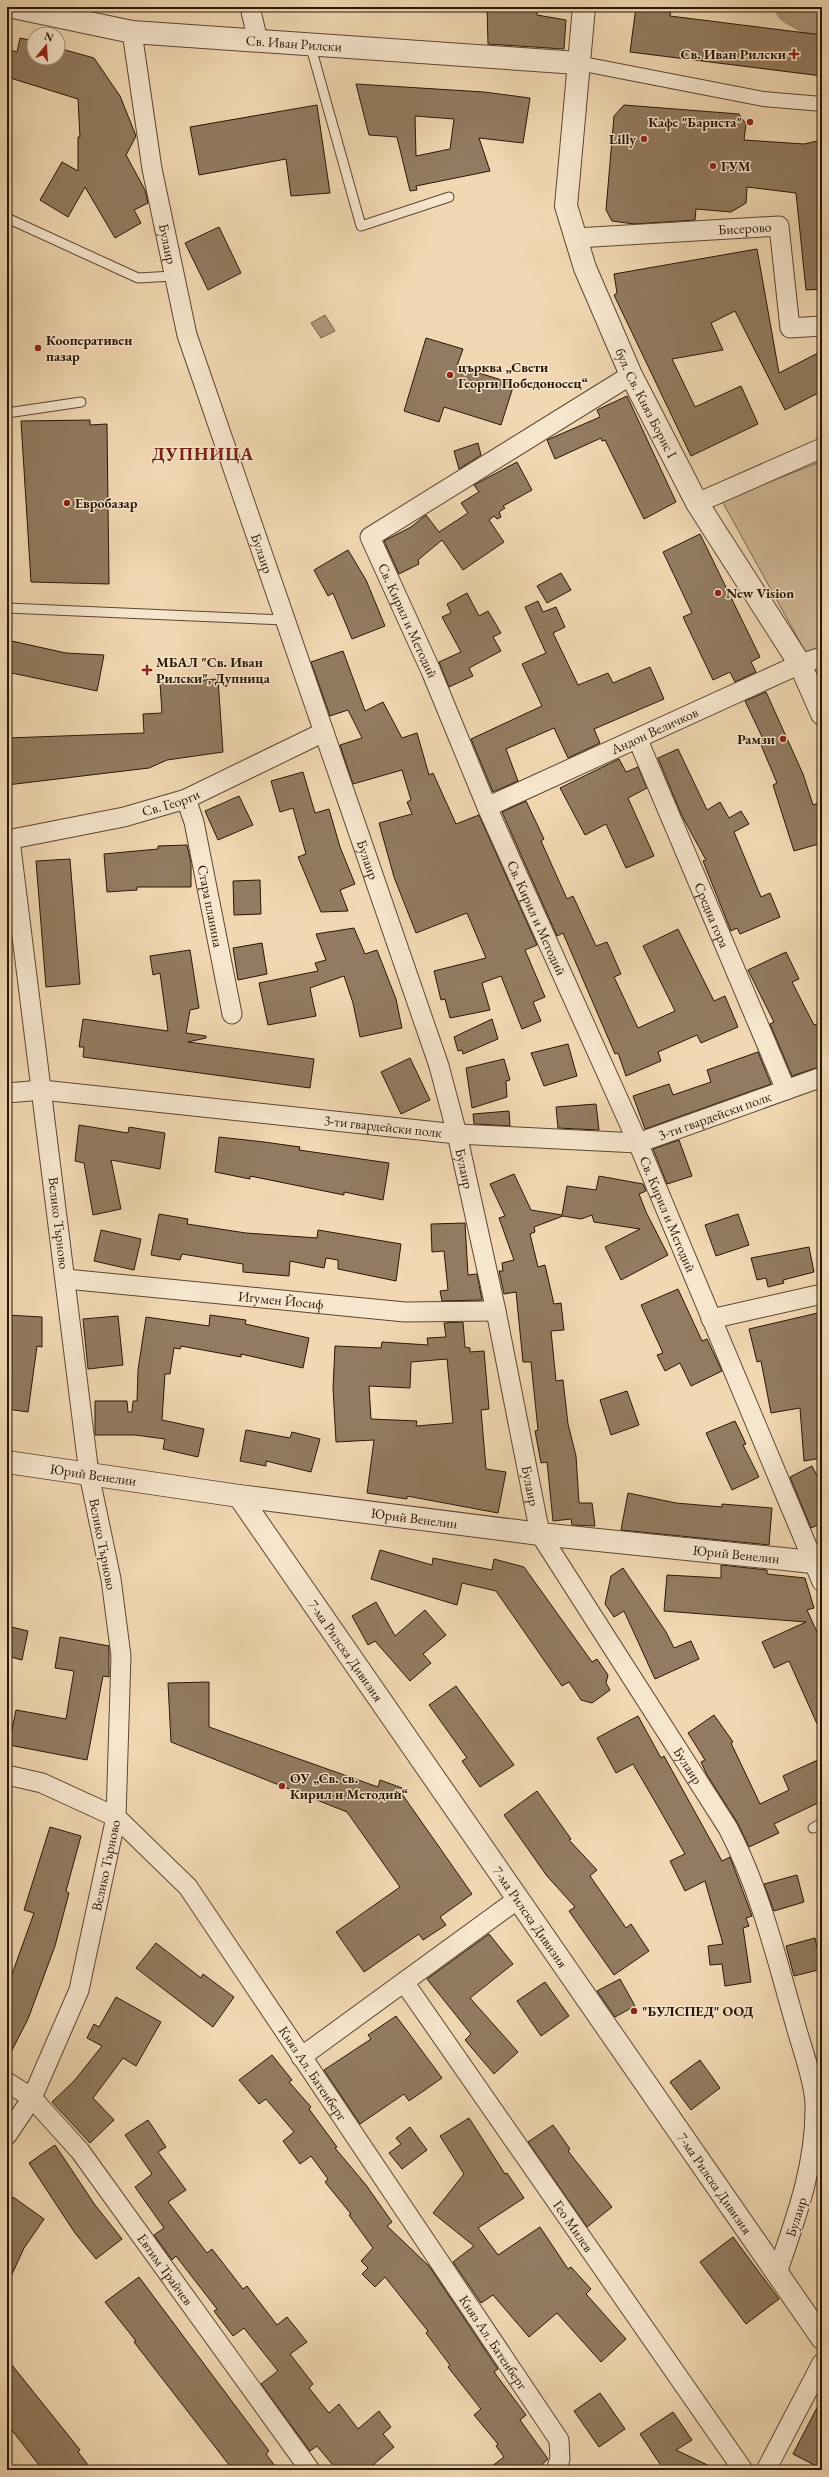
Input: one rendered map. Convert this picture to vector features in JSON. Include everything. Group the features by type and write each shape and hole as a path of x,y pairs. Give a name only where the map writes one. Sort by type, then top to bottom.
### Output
{"street":[{"name":"Св. Иван Рилски","path":"13,7 132,32 309,43 578,63"},
{"path":"250,7 258,41"},
{"name":"бул. Св. Княз Борис I","path":"584,7 566,206 585,268 631,375 697,503 800,664 822,714"},
{"name":"Булаир","path":"132,32 152,169 173,276 187,335 424,1021 457,1134 496,1311 540,1534 728,1828 746,1863 761,1904 805,2058 815,2104 813,2144 802,2204 777,2273"},
{"path":"578,63 763,99 822,104"},
{"name":"Бисерово","path":"576,238 779,226 790,328 822,326"},
{"name":"Св. Кирил и Методий","path":"631,375 370,537 431,671 487,807 638,1143 711,1319 817,1561 822,1582"},
{"path":"697,503 822,448"},
{"name":"Андон Величков","path":"487,807 638,740 800,664 822,658"},
{"name":"Св. Георги","path":"9,840 124,817 186,799 324,732"},
{"name":"Средна гора","path":"638,740 786,1090"},
{"name":"Стара планина","path":"186,799 194,822 232,1014"},
{"name":"Велико Търново","path":"7,2135 32,2098 79,1990 116,1817 121,1656 111,1579 89,1474 66,1280 9,840"},
{"name":"3-ти гвардейски полк","path":"7,1094 42,1090 457,1134 638,1143 822,1077"},
{"name":"Игумен Йосиф","path":"66,1280 405,1312 496,1311"},
{"path":"711,1319 822,1294"},
{"name":"Юрий Венелин","path":"7,1462 239,1496 540,1534 817,1561"},
{"name":"7-ма Рилска Дивизия","path":"239,1496 822,2338"},
{"name":"Княз Ал. Батенберг","path":"7,1775 42,1783 116,1817 188,1887 560,2440 560,2459 556,2470"},
{"path":"301,2057 518,1899"},
{"name":"Гео Милев","path":"404,1982 743,2470"},
{"name":"Евтим Трайчев","path":"7,2082 32,2098 80,2151 310,2470"},
{"path":"766,2470 822,2363"}],"lane":[{"path":"309,43 362,226 449,198"},
{"path":"7,218 138,278 173,276"},
{"path":"7,413 81,402"},
{"path":"7,608 285,620"},
{"path":"813,1828 822,1824"}],"shaded area":[{"path":"325,315 335,331 321,338 311,323"},
{"path":"822,461 822,648 806,653 722,501"}],"building":[{"path":"487,7 537,7 537,15 566,20 564,49 488,44"},
{"path":"636,7 671,7 670,16 822,35 822,76 630,52"},
{"path":"20,38 26,39 26,66 66,66 66,50 94,58 120,96 136,136 126,155 145,190 148,203 134,210 141,223 115,238 85,187 68,217 40,200 62,162 78,171 78,137 80,137 78,99 7,77 7,49 17,52"},
{"path":"356,84 484,92 530,98 523,143 479,138 490,171 416,186 417,190 410,191 397,137 369,135","holes":["415,116 454,119 450,149 416,156"]},
{"path":"317,105 330,193 291,196 286,159 199,175 190,127"},
{"name":"ГУМ","path":"624,105 739,114 746,124 744,140 804,144 822,140 822,289 806,290 796,193 747,187 746,203 731,212 696,209 695,220 634,224 612,221 606,210 614,116"},
{"path":"219,227 241,273 208,290 185,243"},
{"path":"757,249 779,373 822,351 822,391 785,410 735,311 711,323 723,350 672,359 695,407 741,386 758,424 691,456 614,295 617,293 614,274"},
{"name":"църква „Свети Георги Победоносец“","path":"426,338 463,349 457,366 514,384 501,425 444,407 439,422 404,411"},
{"path":"627,396 676,502 644,519 605,440 602,441 601,438 555,459 547,440 600,417 597,410"},
{"name":"Евробазар","path":"90,420 90,425 107,424 109,584 31,582 21,421"},
{"path":"478,443 481,455 459,469 454,451"},
{"path":"517,462 532,490 503,506 505,508 499,512 501,517 497,519 494,516 489,520 504,542 463,570 442,540 418,560 419,564 399,574 384,541 411,527 426,515 439,532 468,513 461,503 479,492 474,485"},
{"path":"700,534 760,657 751,662 756,672 735,682 730,672 713,680 683,617 692,613 663,552"},
{"path":"348,550 366,580 385,626 352,639 333,593 328,596 314,570"},
{"path":"561,573 571,590 547,603 537,586"},
{"path":"467,593 479,616 488,611 501,633 493,637 501,651 469,668 473,676 449,687 439,662 461,652 442,617 451,613 447,604"},
{"path":"538,601 543,612 556,607 565,627 553,633 578,685 608,673 613,683 650,667 664,699 594,729 600,743 568,758 554,728 506,749 518,781 493,792 471,739 542,706 522,664 546,653 525,607"},
{"path":"7,640 66,653 104,655 97,691 7,672"},
{"path":"343,651 365,711 383,702 402,738 417,733 429,775 433,773 456,824 479,815 537,945 525,950 545,997 533,1002 541,1021 522,1029 501,976 482,983 490,1010 450,1018 445,999 441,1000 434,971 486,958 467,913 416,933 394,877 379,823 412,814 407,802 411,800 402,770 353,784 340,745 362,738 348,710 330,716 311,662"},
{"path":"218,679 223,752 167,760 149,768 7,785 7,738 144,733 143,714 162,713 160,683"},
{"path":"766,692 803,774 813,805 818,803 822,818 822,843 794,851 773,785 777,783 761,745 765,743 745,701"},
{"path":"678,749 707,810 720,802 729,818 741,811 749,824 734,832 761,897 770,893 780,917 740,934 737,928 731,931 703,861 706,860 682,816 658,758"},
{"path":"619,759 626,772 638,767 647,788 628,798 654,856 626,868 606,824 585,835 560,788"},
{"path":"303,772 315,813 329,809 340,847 355,884 340,890 348,911 321,912 298,857 306,854 293,808 280,812 271,781"},
{"path":"239,796 253,825 218,840 205,811"},
{"path":"526,801 544,839 541,841 567,899 573,896 596,946 607,942 621,974 614,977 638,1028 675,1011 643,946 678,929 714,1001 725,996 738,1027 701,1043 697,1035 658,1052 661,1061 626,1076 618,1053 615,1054 563,933 557,936 502,812"},
{"path":"187,845 191,863 191,887 137,887 137,890 107,892 104,854 158,849 158,846"},
{"path":"70,859 80,984 46,987 36,861"},
{"path":"260,880 261,914 234,915 233,881"},
{"path":"354,928 365,954 377,950 396,999 402,1028 360,1037 353,1003 344,976 310,988 316,1016 268,1025 259,983 318,971 315,963 326,960 316,934"},
{"path":"262,943 267,974 238,980 233,948"},
{"path":"190,950 199,1008 190,1010 186,1033 206,1036 206,1038 188,1042 314,1059 310,1088 83,1057 84,1047 79,1047 83,1019 168,1031 160,973 153,975 150,956"},
{"path":"786,952 799,979 792,982 814,1025 822,1022 822,1066 792,1076 770,1024 774,1022 748,970"},
{"path":"492,1019 498,1039 463,1054 462,1050 458,1051 454,1037"},
{"path":"568,1044 577,1076 544,1086 531,1053"},
{"path":"758,1052 771,1084 645,1129 633,1096 669,1084 673,1095 711,1082 707,1070"},
{"path":"410,1058 430,1100 401,1114 381,1072"},
{"path":"504,1059 510,1080 506,1081 507,1097 472,1108 466,1068"},
{"path":"596,1104 599,1130 558,1128 556,1107"},
{"path":"509,1111 510,1126 474,1124 473,1114"},
{"path":"79,1125 128,1133 129,1127 165,1133 160,1169 111,1160 121,1209 93,1215 84,1163 75,1161"},
{"path":"219,1137 300,1147 299,1150 389,1163 383,1200 344,1192 344,1195 250,1176 250,1179 215,1172"},
{"path":"679,1140 692,1176 667,1184 653,1149"},
{"path":"514,1174 531,1210 562,1215 567,1186 596,1190 599,1176 643,1184 646,1191 639,1194 646,1212 668,1255 621,1280 605,1247 640,1229 594,1222 592,1215 581,1219 563,1216 534,1227 535,1232 530,1234 538,1267 545,1265 554,1304 561,1303 564,1330 551,1331 556,1381 563,1380 568,1424 576,1456 579,1503 592,1503 595,1526 572,1525 571,1519 553,1521 547,1462 541,1463 535,1431 538,1430 531,1362 523,1362 516,1292 504,1294 499,1271 503,1271 502,1263 514,1260 499,1218 505,1216 490,1184"},
{"path":"159,1214 188,1219 187,1224 246,1233 317,1238 318,1230 401,1244 396,1281 338,1269 338,1260 326,1258 324,1268 290,1261 289,1276 243,1272 243,1264 182,1254 180,1260 151,1255"},
{"path":"738,1214 749,1245 716,1256 705,1225"},
{"path":"465,1223 468,1275 477,1274 482,1300 442,1301 440,1291 448,1290 444,1251 432,1252 431,1224"},
{"path":"101,1230 141,1239 134,1270 94,1261"},
{"path":"809,1247 814,1272 783,1280 784,1283 768,1287 766,1278 757,1280 751,1258"},
{"path":"678,1289 702,1341 707,1339 722,1371 691,1386 680,1363 665,1371 657,1355 663,1353 641,1305"},
{"path":"822,1312 822,1458 804,1461 800,1408 771,1413 761,1361 757,1362 749,1329"},
{"path":"7,1315 42,1317 42,1347 37,1346 28,1412 7,1409"},
{"path":"210,1315 246,1320 245,1324 309,1338 303,1368 241,1354 241,1357 181,1346 180,1349 174,1348 170,1374 165,1374 162,1420 204,1429 198,1457 163,1449 165,1439 135,1435 95,1435 95,1401 127,1401 128,1412 132,1412 133,1401 137,1401 138,1370 146,1317 209,1326"},
{"path":"118,1316 123,1365 88,1369 83,1319"},
{"path":"463,1322 465,1347 470,1348 470,1352 484,1351 489,1409 481,1410 486,1469 506,1472 498,1513 407,1496 407,1499 367,1493 374,1440 336,1442 333,1388 335,1346 381,1348 382,1342 428,1345 427,1338 446,1337 444,1323","holes":["447,1359 453,1423 416,1426 417,1421 371,1419 369,1386 410,1388 411,1362"]},
{"path":"627,1391 639,1425 611,1435 600,1400"},
{"path":"735,1421 746,1444 743,1445 759,1477 732,1490 706,1433"},
{"path":"246,1430 290,1438 292,1432 320,1439 311,1472 266,1461 266,1466 240,1461"},
{"path":"812,1466 822,1486 822,1523 811,1528 790,1477"},
{"path":"628,1493 676,1503 722,1507 722,1504 772,1508 769,1545 621,1530"},
{"path":"380,1550 432,1565 433,1558 492,1570 494,1559 524,1567 592,1662 597,1659 608,1675 606,1683 610,1690 592,1703 581,1700 569,1682 562,1686 496,1591 462,1583 457,1605 371,1579"},
{"path":"721,1565 767,1570 767,1574 805,1578 814,1608 807,1610 822,1643 822,1735 789,1661 774,1668 762,1642 806,1622 664,1611 667,1575 721,1578"},
{"path":"623,1568 666,1632 674,1648 691,1641 699,1659 655,1679 624,1611 614,1617 605,1604 611,1576"},
{"path":"376,1602 395,1636 425,1610 446,1635 423,1654 431,1663 410,1681 375,1641 368,1645 352,1616"},
{"path":"7,1626 28,1631 22,1660 7,1656"},
{"path":"60,1637 109,1646 109,1677 103,1676 87,1760 9,1745 16,1710 66,1719 74,1671 55,1668"},
{"path":"209,1682 209,1727 378,1787 380,1780 402,1788 402,1794 472,1894 440,1917 446,1925 423,1940 419,1934 364,1972 336,1932 400,1887 347,1812 171,1742 168,1683"},
{"path":"456,1686 514,1765 480,1787 462,1761 467,1758 429,1705"},
{"path":"714,1715 733,1742 731,1743 760,1804 789,1790 783,1776 822,1758 822,1801 774,1824 779,1833 749,1847 737,1822 707,1775 701,1762 705,1760 688,1733"},
{"path":"638,1716 661,1758 664,1756 722,1861 730,1857 752,1916 746,1918 749,1926 743,1928 751,1982 725,1986 722,1964 710,1965 708,1946 723,1944 705,1881 685,1891 670,1861 685,1854 657,1805 633,1764 616,1773 597,1738"},
{"path":"537,1791 571,1839 569,1840 597,1870 590,1876 626,1928 631,1924 649,1951 614,1975 569,1911 575,1907 547,1876 504,1815"},
{"path":"50,1827 81,1836 66,1891 69,1893 55,1946 28,2019 7,2060 7,1976 11,1977 34,1913 24,1910"},
{"path":"797,1875 804,1902 774,1911 764,1884"},
{"path":"489,1934 513,1964 470,1998 518,2052 494,2074 465,2040 471,2034 427,1979"},
{"path":"815,1938 822,1969 794,1976 786,1946"},
{"path":"156,1943 201,1978 203,1974 234,1997 213,2027 136,1968"},
{"path":"620,1979 635,2006 615,2017 597,1991"},
{"path":"545,1982 569,2016 541,2036 517,2001"},
{"path":"116,1997 161,2022 136,2066 123,2058 93,2098 114,2120 90,2143 52,2102 74,2081 102,2046 87,2038 94,2024 99,2027"},
{"path":"396,2016 442,2078 409,2101 404,2094 360,2124 324,2070 371,2039 368,2035"},
{"path":"272,2055 292,2080 289,2082 311,2107 309,2109 337,2147 335,2148 366,2185 392,2222 387,2226 429,2266 498,2369 494,2372 526,2415 520,2420 548,2459 536,2470 487,2470 504,2457 496,2446 498,2444 474,2415 481,2409 448,2367 450,2365 426,2333 428,2331 385,2277 375,2287 362,2274 368,2268 361,2261 373,2248 349,2215 351,2214 325,2182 328,2179 311,2156 300,2164 283,2141 294,2132 266,2099 259,2104 239,2080"},
{"path":"700,2060 720,2088 691,2110 670,2082"},
{"path":"469,2118 505,2174 507,2173 524,2198 478,2228 498,2255 540,2227 568,2269 571,2267 591,2289 586,2294 626,2339 601,2362 557,2313 529,2337 493,2295 481,2303 453,2262 474,2246 433,2213 464,2174 440,2136"},
{"path":"148,2120 166,2147 158,2152 186,2190 168,2202 207,2253 212,2249 243,2289 247,2286 277,2325 287,2317 307,2342 290,2354 313,2384 309,2388 329,2413 339,2404 358,2429 379,2411 391,2427 383,2434 394,2447 367,2470 337,2470 317,2446 310,2451 261,2384 278,2371 244,2328 233,2336 214,2311 217,2309 176,2256 172,2260 154,2235 164,2228 135,2187 152,2174 125,2135"},
{"path":"553,2125 570,2149 568,2151 612,2207 587,2227 528,2142"},
{"path":"410,2127 427,2150 402,2169 389,2153 401,2144 396,2138"},
{"path":"55,2145 95,2205 122,2239 96,2259 75,2233 29,2163"},
{"path":"13,2197 44,2219 24,2248 7,2285 7,2206"},
{"path":"733,2237 779,2299 746,2324 700,2262"},
{"path":"139,2277 269,2451 266,2454 278,2470 233,2470 105,2302"},
{"path":"7,2359 80,2450 78,2452 92,2470 43,2470 7,2424"},
{"path":"600,2393 625,2429 599,2447 574,2411"},
{"path":"822,2398 822,2469 793,2454"},
{"path":"673,2412 692,2440 676,2450 718,2470 664,2470 640,2434"}],"waterway":[{"path":"793,7 822,24"}],"place":[{"name":"Св. Иван Рилски","path":"794,54"},
{"name":"Кафе \"Бариста\"","path":"750,122"},
{"name":"Lilly","path":"644,139"},
{"name":"ГУМ","path":"713,166"},
{"name":"Кооперативен пазар","path":"38,348"},
{"name":"църква „Свети Георги Победоносец“","path":"450,375"},
{"name":"Евробазар","path":"67,503"},
{"name":"New Vision","path":"718,593"},
{"name":"МБАЛ \"Св. Иван Рилски\", Дупница","path":"147,670"},
{"name":"Рамзи","path":"783,739"},
{"name":"ОУ „Св. св. Кирил и Методий“","path":"282,1786"},
{"name":"\"БУЛСПЕД\" ООД","path":"634,2011"}],"district":[{"name":"ДУПНИЦА","path":"203,454"}]}
